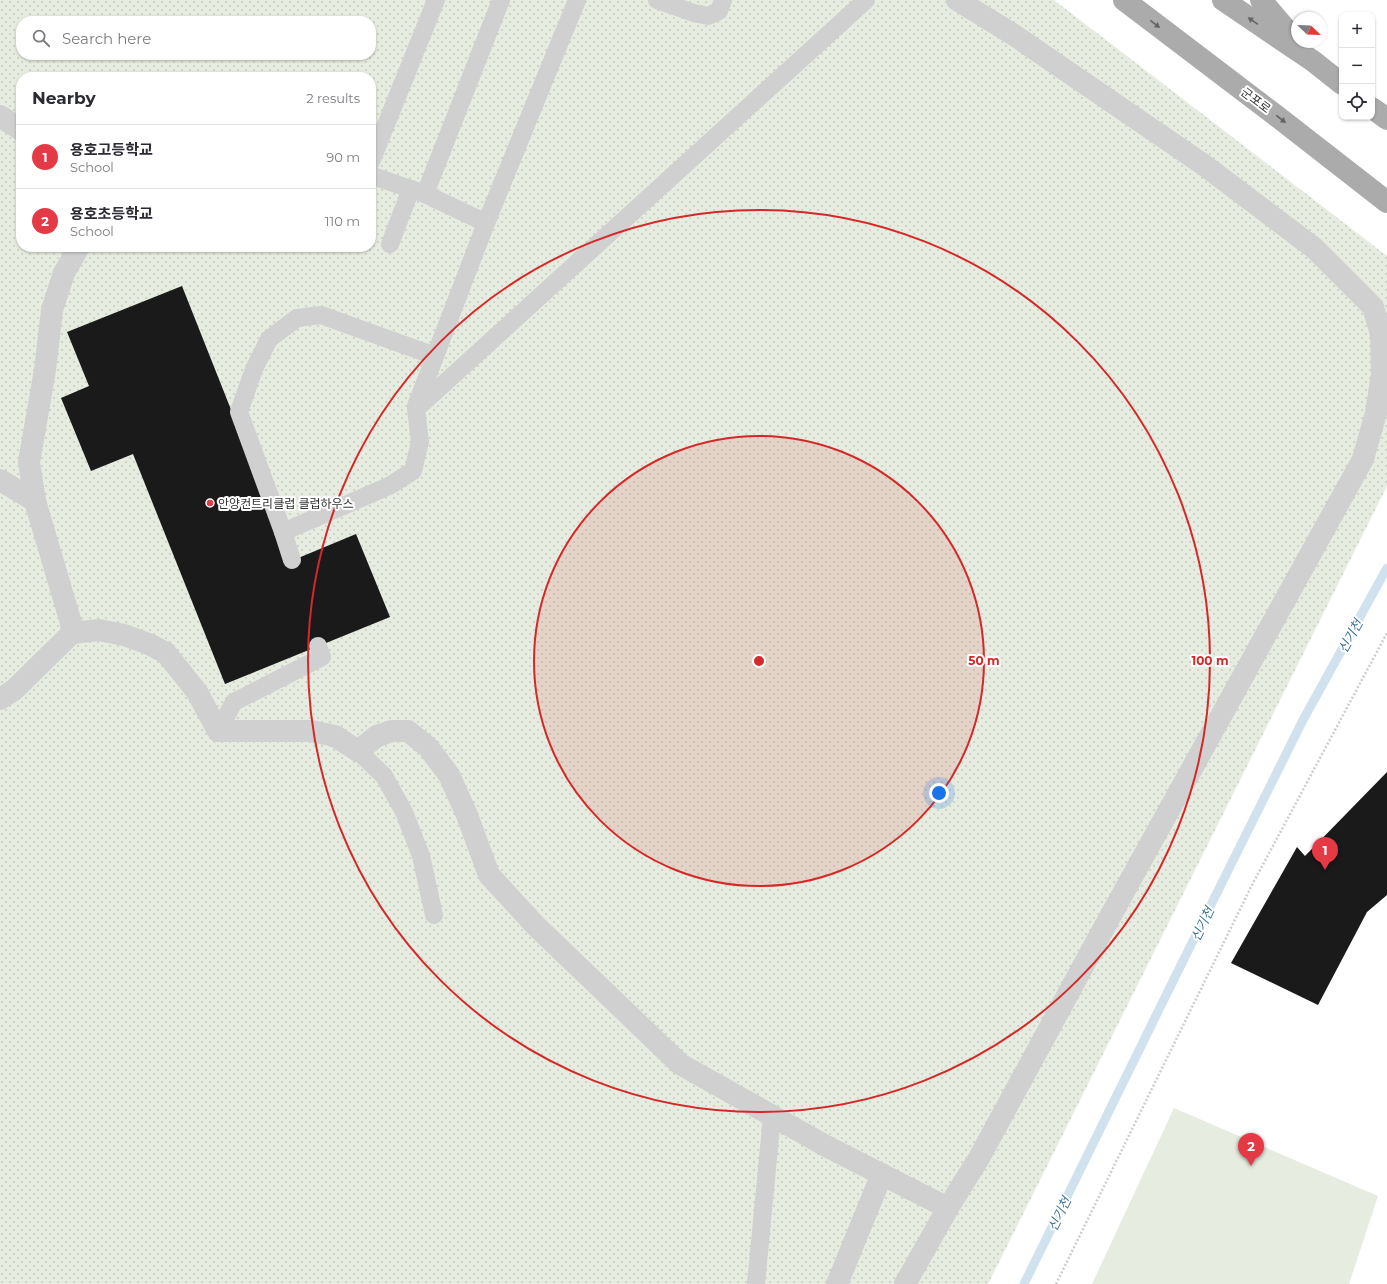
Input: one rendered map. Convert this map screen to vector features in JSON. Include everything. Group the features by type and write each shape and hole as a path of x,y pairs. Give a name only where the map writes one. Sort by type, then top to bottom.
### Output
{"main road":[{"name":"군포로","path":"1124,0 1387,202"},
{"path":"1223,0 1313,61 1339,82"},
{"path":"1261,0 1313,61"},
{"path":"1375,110 1387,119"}],"street":[{"path":"905,1284 948,1208 979,1158 1363,459 1376,413 1382,374 1381,334 1373,307 1314,248 1204,165 1014,35 957,0"},
{"path":"0,116 16,127"},
{"path":"72,633 71,623 35,500 29,462 45,370 52,310 64,273 76,252"},
{"path":"0,480 35,500"},
{"path":"0,699 14,690 72,633 100,630 124,635 149,644 166,653 196,692 218,731 311,731 335,736 358,750 377,736 392,731 408,731 428,747 449,775 467,815 489,875 536,926 680,1064 826,1146 948,1208"},
{"path":"837,1284 882,1174"}],"lane":[{"path":"376,150 436,0"},
{"path":"390,244 418,192 501,0"},
{"path":"283,532 389,486 413,471 420,442 416,409 486,223 577,0"},
{"path":"657,0 694,13 708,16 719,11 723,0"},
{"path":"416,409 866,0"},
{"path":"376,177 418,192 486,223"},
{"path":"292,560 239,412 254,369 269,339 297,318 321,315 435,356"},
{"path":"218,731 234,702 322,657 318,646"},
{"path":"358,750 384,776 404,812 421,856 434,915"},
{"path":"756,1284 772,1116"}],"path":[{"path":"1056,1284 1252,885 1387,633"}],"shaded area":[{"path":"0,0 1054,0 1387,256 1387,486 988,1284 0,1284"},
{"path":"1174,1108 1378,1196 1349,1284 1092,1284"}],"building":[{"name":"안양컨트리클럽 클럽하우스","path":"182,286 291,561 356,534 390,617 225,684 133,454 91,471 61,398 89,386 67,332"},
{"path":"1387,772 1387,895 1367,912 1318,1005 1231,963 1297,847 1305,856"}],"waterway":[{"name":"신기천","path":"1024,1284 1303,720 1387,568"}],"place":[{"name":"안양컨트리클럽 클럽하우스","path":"210,503"},
{"name":"용호고등학교","path":"1325,870"},
{"name":"용호초등학교","path":"1251,1166"}]}
